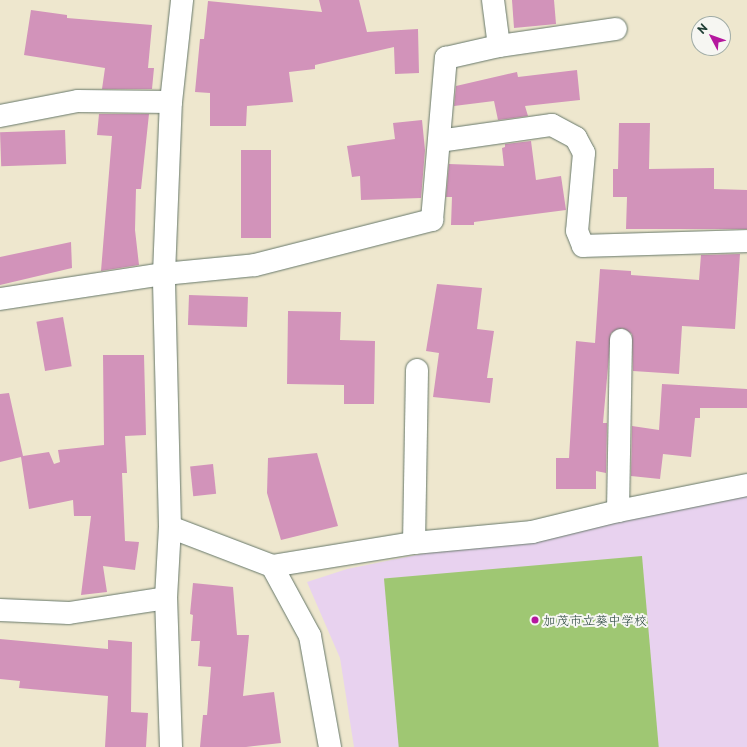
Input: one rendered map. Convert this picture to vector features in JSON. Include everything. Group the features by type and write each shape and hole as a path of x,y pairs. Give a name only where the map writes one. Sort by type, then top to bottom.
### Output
{"street":[{"path":"171,747 166,598 170,527 164,274 171,102 182,0"},
{"path":"493,0 499,46"},
{"path":"0,299 164,274 255,265 432,220 446,58 499,46 616,29"},
{"path":"0,116 78,101 171,102"},
{"path":"440,141 552,125 576,138 584,153 577,231 583,246 747,241"},
{"path":"618,510 621,340"},
{"path":"414,543 418,370"},
{"path":"170,527 272,566 414,543 532,532 618,510 747,485"},
{"path":"272,566 310,636 330,747"},
{"path":"0,610 69,613 166,598"}],"shaded area":[{"name":"加茂市立葵中学校","path":"747,496 747,747 354,747 340,658 307,582 347,569 451,548"}],"green space":[{"path":"642,556 659,747 399,747 384,579"}],"building":[{"path":"319,0 359,0 367,32 418,29 419,73 395,74 394,47 315,65 315,69 289,72 293,102 247,106 246,126 210,126 210,93 195,92 200,39 204,39 208,1 322,12"},
{"path":"512,0 554,0 556,24 514,28"},
{"path":"31,10 67,15 67,18 152,25 148,68 154,68 152,89 102,89 105,68 24,55"},
{"path":"577,70 580,100 525,106 528,116 498,120 494,101 454,106 456,86 517,72 518,77"},
{"path":"99,114 149,114 141,189 136,189 135,230 139,265 101,271 112,136 97,135"},
{"path":"422,120 425,150 421,198 361,200 360,176 352,177 347,146 395,139 393,123"},
{"path":"619,123 650,123 649,169 714,168 714,189 747,190 747,229 626,229 627,197 613,197 613,169 618,169"},
{"path":"65,130 66,164 1,166 0,132"},
{"path":"531,141 536,180 561,176 566,210 474,222 474,225 451,225 452,197 446,197 449,164 504,166 502,148 505,147 505,144"},
{"path":"241,150 271,150 271,238 241,238"},
{"path":"71,242 72,268 0,285 0,257"},
{"path":"740,254 735,329 682,326 679,374 633,371 632,334 622,328 611,333 603,423 607,423 606,473 596,471 596,489 556,489 556,458 569,458 576,341 595,343 600,269 631,271 631,275 699,280 701,255"},
{"path":"437,284 482,288 477,329 494,331 487,378 493,378 490,403 433,397 439,353 426,351"},
{"path":"189,295 248,297 247,327 188,325"},
{"path":"288,311 341,312 340,340 375,341 374,404 344,404 344,385 287,384"},
{"path":"63,317 72,366 45,371 36,322"},
{"path":"103,355 144,355 146,435 125,436 127,473 122,473 125,541 139,542 135,570 103,566 107,592 81,595 91,516 74,516 73,500 29,509 21,457 0,462 0,394 9,393 23,456 49,452 54,464 60,462 58,450 104,445"},
{"path":"662,384 747,389 747,408 700,408 700,418 695,418 691,457 663,454 660,479 631,476 632,426 659,430"},
{"path":"317,453 338,526 281,540 267,493 268,458"},
{"path":"213,464 216,494 193,496 190,466"},
{"path":"193,583 233,587 237,635 249,635 243,696 274,692 281,743 246,747 200,747 203,715 207,715 211,667 198,666 200,641 191,641 193,615 190,614"},
{"path":"0,639 108,649 108,640 132,642 131,712 148,713 146,747 105,747 108,696 19,688 20,681 0,679"}],"place":[{"name":"加茂市立葵中学校","path":"535,620"}]}
